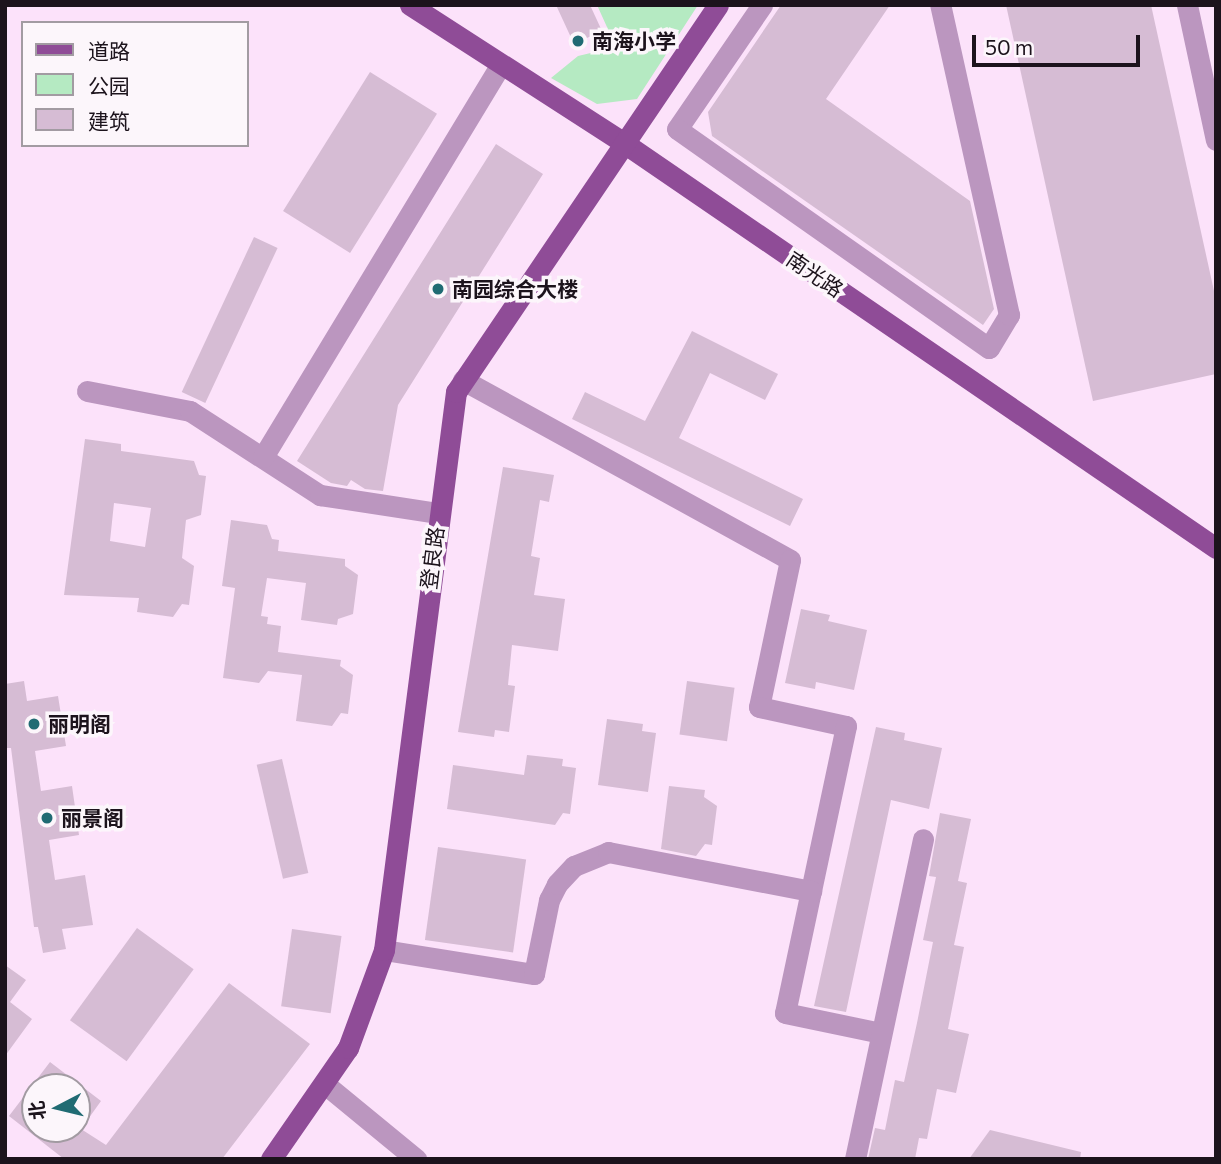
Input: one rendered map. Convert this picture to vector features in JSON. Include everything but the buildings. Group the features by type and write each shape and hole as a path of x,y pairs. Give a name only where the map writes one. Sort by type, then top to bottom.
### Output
{"main road":[{"name":"南光路","path":"410,5 624,143 1216,548"},
{"name":"登良路","path":"271,1159 326,1085 348,1048 384,950 452,406 463,380 718,5"}],"lane":[{"path":"762,5 677,130 989,348 1009,315 940,5"},
{"path":"1186,5 1216,140"},
{"path":"262,457 501,64"},
{"path":"463,380 790,560 759,707 846,726 785,1013 881,1033"},
{"path":"86,391 190,411 320,495 437,513"},
{"path":"855,1159 923,839"},
{"path":"384,950 534,974 549,900 557,884 575,866 608,852 811,891"},
{"path":"326,1085 416,1159"}],"green space":[{"path":"597,5 698,5 637,99 597,104 551,78 578,56 616,47"}],"place":[{"name":"南海小学","path":"578,41"},
{"name":"南园综合大楼","path":"438,289"},
{"name":"丽明阁","path":"34,724"},
{"name":"丽景阁","path":"47,818"}]}
